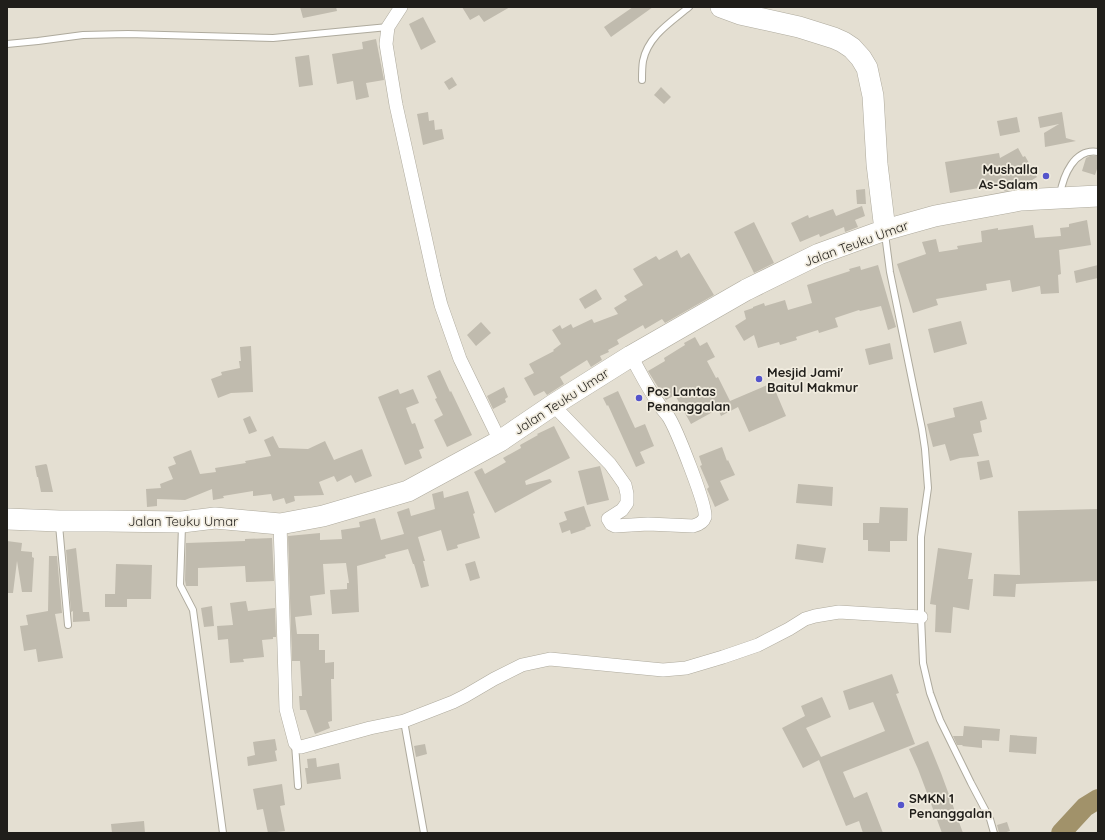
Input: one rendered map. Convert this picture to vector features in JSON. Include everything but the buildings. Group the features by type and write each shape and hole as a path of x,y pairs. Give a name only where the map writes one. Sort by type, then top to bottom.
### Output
{"highway":[{"path":"721,7 740,14 799,27 834,38 844,42 861,58 867,68 873,96 877,164 885,230"},
{"name":"Jalan Teuku Umar","path":"7,519 182,522 215,518 280,524 323,516 408,492 500,441 553,405 631,356 746,290 819,254 885,230 935,216 1021,200 1098,196"}],"street":[{"path":"401,7 388,27 386,44 396,104 442,305 460,359 500,441"},
{"path":"553,405 610,464 624,485 627,494 627,503 622,510 608,519 611,524 615,526 648,524 693,526 699,524 705,517 703,504 677,434 668,416 658,404 631,356"},
{"path":"280,524 286,709 295,743 301,747 370,728 404,721 459,699 522,665 550,659 663,670 686,668 723,658 758,645 805,619 815,616 838,612 921,617"}],"lane":[{"path":"642,80 643,60 655,37 663,28 689,7"},
{"path":"7,44 83,35 128,34 273,38 388,27"},
{"path":"1060,198 1062,183 1067,172 1075,161 1085,153 1098,152"},
{"path":"885,230 890,272 925,449 928,488 921,538 921,617 923,663 930,692 940,720 990,819 994,833"},
{"path":"59,521 68,625"},
{"path":"182,522 180,585 193,610 223,833"},
{"path":"404,721 424,833"},
{"path":"295,743 298,786"}],"waterway":[{"path":"1061,833 1085,807 1098,799"}],"place":[{"name":"Mushalla As-Salam","path":"1046,176"},
{"name":"Mesjid Jami' Baitul Makmur","path":"759,379"},
{"name":"Pos Lantas Penanggalan","path":"639,398"},
{"name":"SMKN 1 Penanggalan","path":"901,805"}]}
